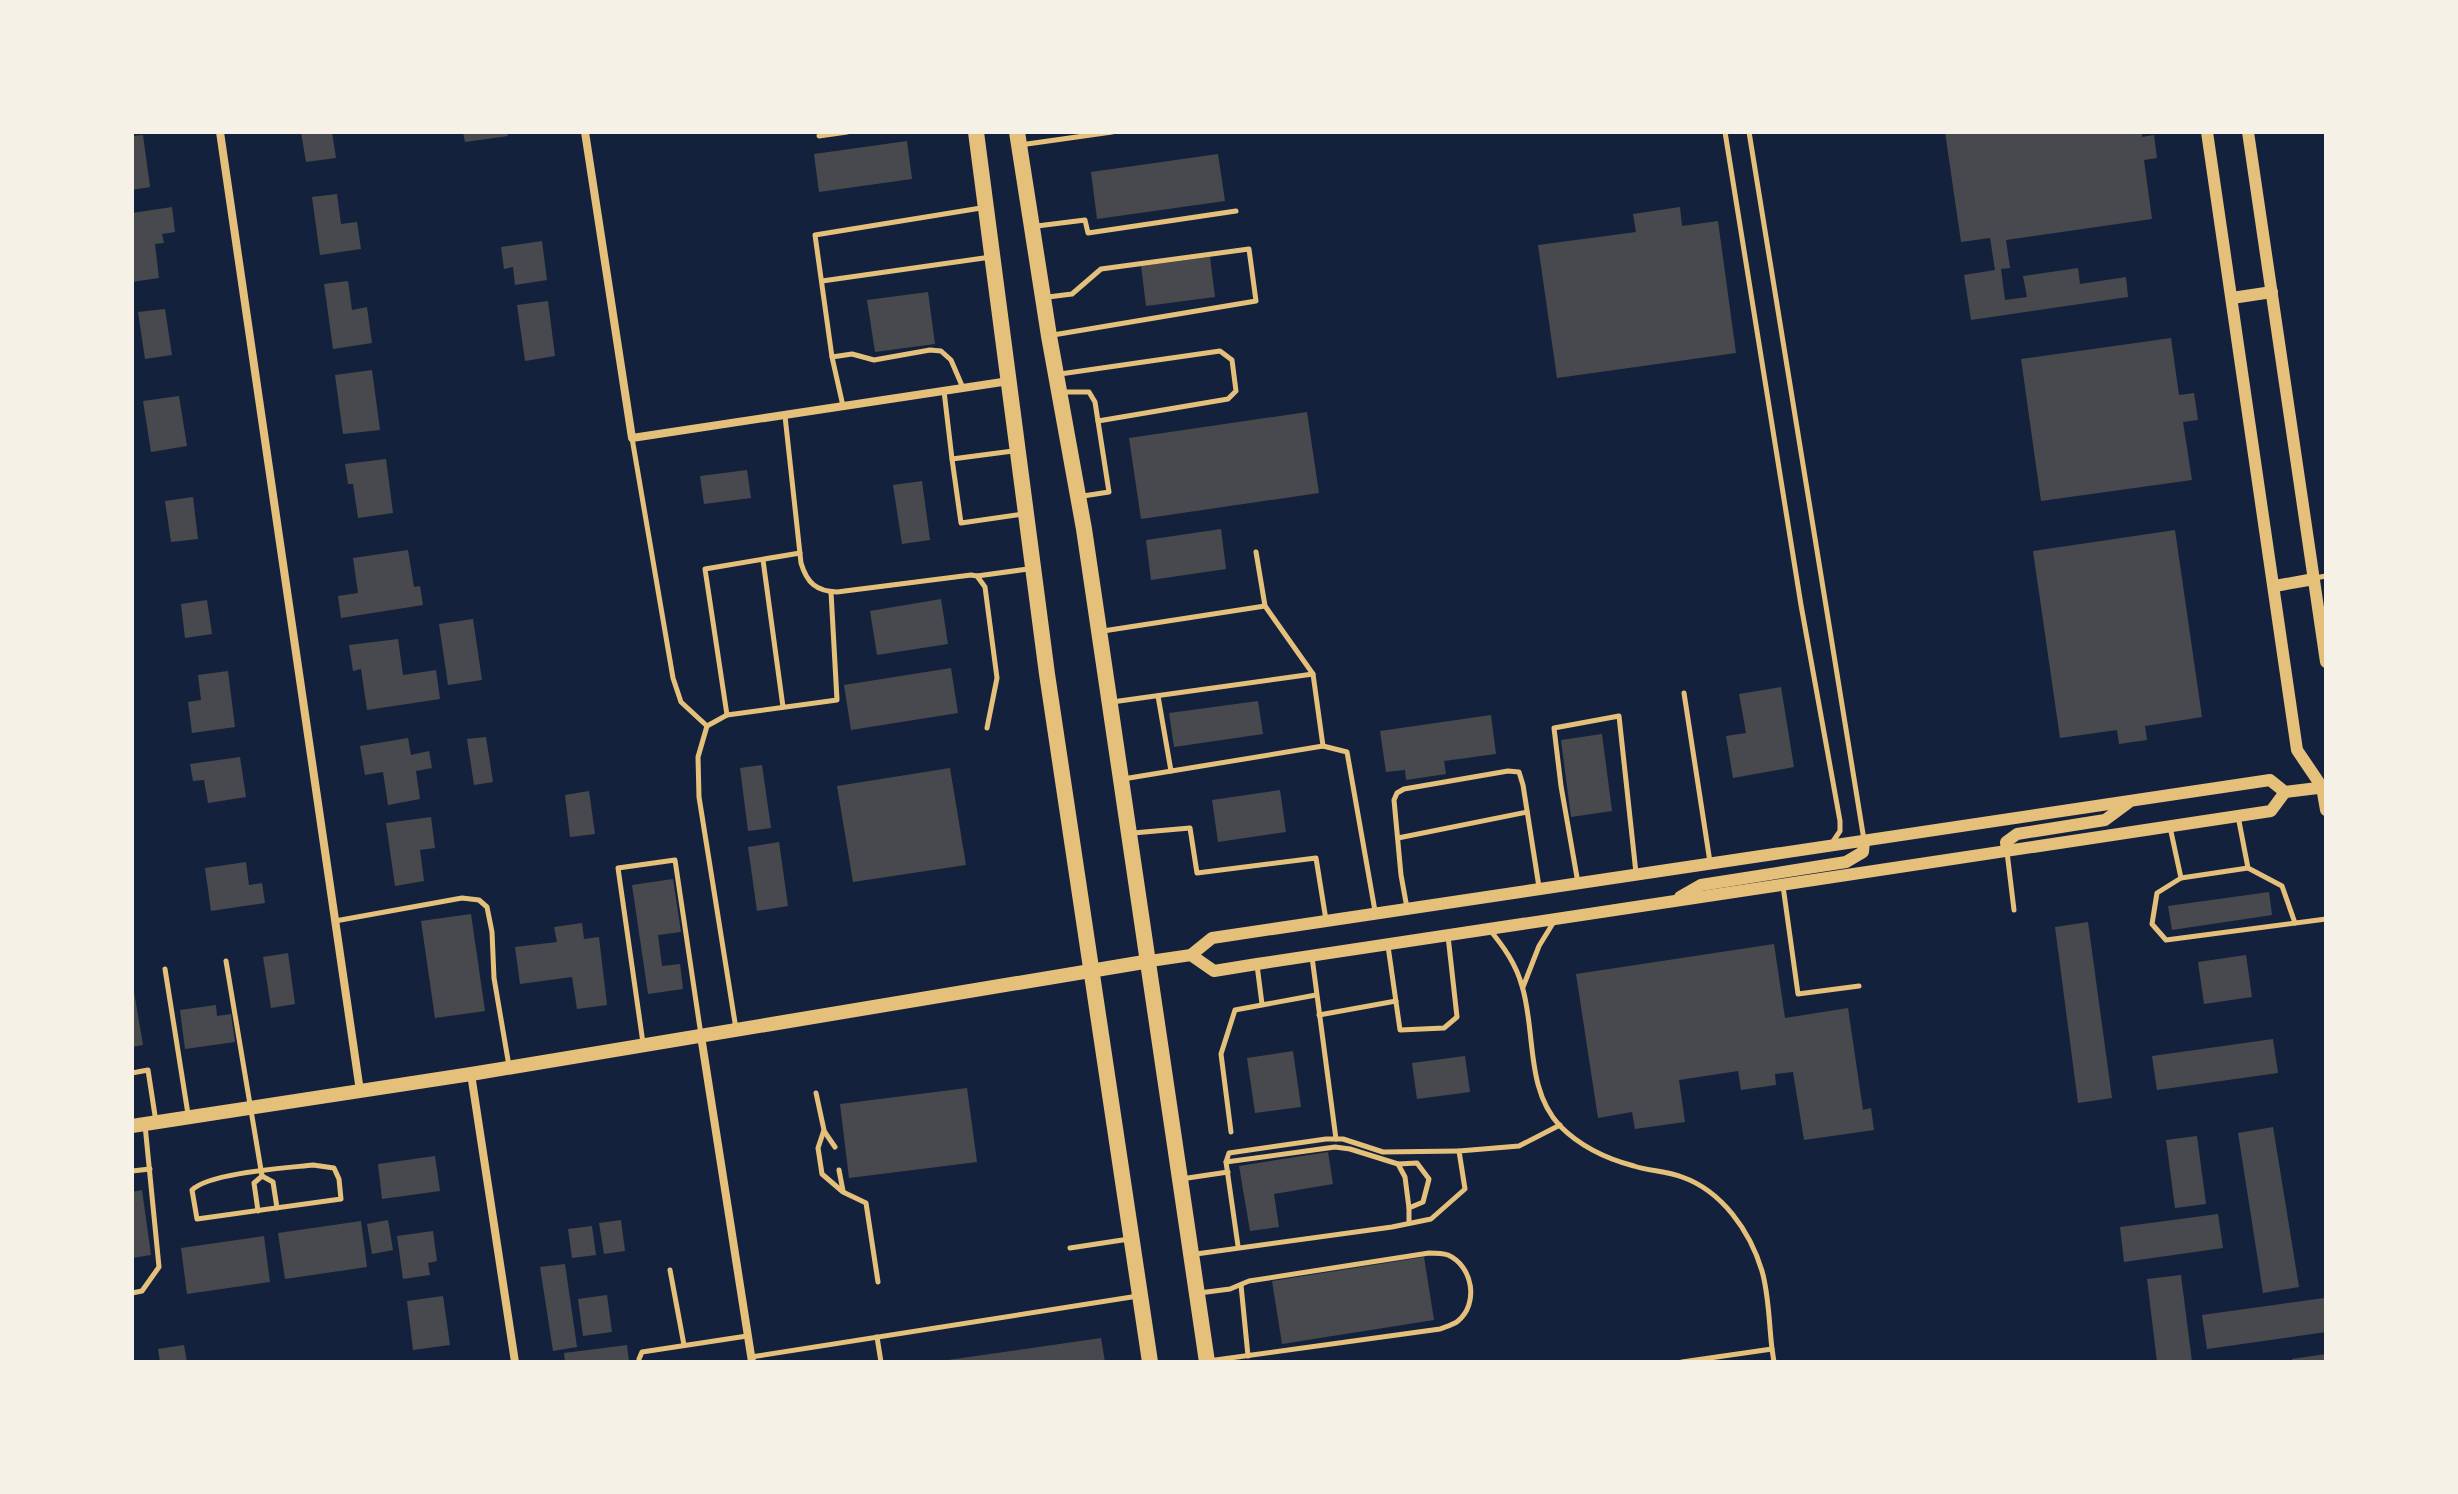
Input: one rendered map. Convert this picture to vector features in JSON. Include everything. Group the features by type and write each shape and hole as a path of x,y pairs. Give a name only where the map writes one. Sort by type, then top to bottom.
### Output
{"main road":[{"path":"976,132 1033,569 1150,1362"},
{"path":"1018,138 1122,779 1207,1362"},
{"path":"145,1124 471,1074 1150,961"}],"street":[{"path":"220,132 360,1091"},
{"path":"585,132 632,438 1009,381"},
{"path":"2207,132 2297,750 2325,783 2326,810"},
{"path":"2248,132 2320,577 2326,662"},
{"path":"2232,298 2272,292"},
{"path":"2275,586 2320,577"},
{"path":"1150,961 1191,955 1212,938 1539,888 2270,780 2285,792"},
{"path":"1191,955 1214,971 1388,945 2271,811 2285,792 2325,783"},
{"path":"2007,851 2006,842 2017,834 2105,820 2131,801"},
{"path":"1674,901 1701,885 1846,862 1863,852 1864,841"},
{"path":"701,1036 752,1360"},
{"path":"471,1074 515,1362"}],"lane":[{"path":"819,136 847,132"},
{"path":"1018,138 1112,132"},
{"path":"1725,132 1801,605 1840,821 1840,831 1830,846"},
{"path":"1749,132 1864,841"},
{"path":"843,407 832,357 815,235 986,207"},
{"path":"1032,226 1085,220 1088,233 1236,211"},
{"path":"1043,298 1072,294 1101,269 1249,249 1256,301 1049,336"},
{"path":"822,281 992,257"},
{"path":"832,357 852,354 874,360 930,350 941,351 951,360 963,388"},
{"path":"1056,375 1220,351 1232,360 1236,391 1228,399 1098,421"},
{"path":"944,391 961,523 1026,514"},
{"path":"1059,392 1089,392 1095,402 1109,492 1078,496"},
{"path":"785,416 804,573 822,591 1033,569"},
{"path":"632,438 673,678 681,702 707,726"},
{"path":"952,459 1018,450"},
{"path":"1256,552 1265,606 1313,674 1323,746"},
{"path":"727,715 705,569 800,553"},
{"path":"763,560 783,707"},
{"path":"977,576 985,587 997,678 987,728"},
{"path":"736,1030 699,797 698,757 707,726 727,715 837,700 831,592"},
{"path":"1099,631 1265,606"},
{"path":"1110,703 1313,674"},
{"path":"1684,693 1710,863"},
{"path":"1158,696 1171,771"},
{"path":"1578,883 1554,728 1619,716 1636,874"},
{"path":"1122,779 1323,746 1347,752 1376,915"},
{"path":"1407,910 1394,800 1397,793 1404,789 1508,771 1519,772 1539,888"},
{"path":"1398,838 1527,812"},
{"path":"2238,816 2248,868"},
{"path":"2170,826 2181,878"},
{"path":"1130,833 1190,828 1197,873 1316,858 1327,921"},
{"path":"2007,851 2014,910"},
{"path":"643,1045 618,868 675,860 701,1036"},
{"path":"2295,923 2282,886 2248,868 2181,878 2157,893 2152,924 2166,940 2326,919"},
{"path":"1783,885 1798,994 1859,986"},
{"path":"335,921 462,898 479,900 487,907 490,918 494,978 510,1067"},
{"path":"1523,987 1539,946 1556,919"},
{"path":"1489,929 1508,951 1523,987 1536,1080 1551,1113 1560,1125 1591,1150 1633,1166 1682,1177 1709,1190 1730,1212 1751,1240 1763,1273 1774,1362"},
{"path":"1388,945 1400,1030 1444,1028 1457,1017 1448,935"},
{"path":"1311,956 1336,1139"},
{"path":"226,961 261,1173 273,1182 277,1208"},
{"path":"1257,964 1262,1004"},
{"path":"165,969 188,1117"},
{"path":"1231,1132 1221,1054 1235,1010 1316,995"},
{"path":"1319,1015 1396,1001"},
{"path":"132,1073 148,1070 145,1124 159,1267 142,1291 132,1293"},
{"path":"816,1093 824,1130 835,1147"},
{"path":"1238,1246 1226,1162 1229,1153 1336,1139 1383,1152 1519,1146 1560,1125"},
{"path":"824,1130 818,1148 822,1174 843,1192 866,1203 878,1282"},
{"path":"1226,1162 1335,1147 1398,1164 1417,1163 1429,1179 1423,1202 1409,1208"},
{"path":"1193,1254 1431,1219 1465,1189 1459,1151"},
{"path":"1398,1164 1405,1177 1409,1223"},
{"path":"327,1165 334,1168 339,1179 341,1199 197,1219 192,1190 200,1183 261,1173 327,1165"},
{"path":"132,1171 150,1169"},
{"path":"839,1170 843,1192"},
{"path":"1181,1179 1228,1172"},
{"path":"258,1211 254,1183 261,1173"},
{"path":"1070,1248 1131,1239"},
{"path":"1198,1293 1230,1289 1249,1281 1429,1253 1446,1254 1455,1260 1471,1283 1471,1298 1466,1311 1457,1322 1440,1329 1207,1362"},
{"path":"670,1270 684,1345"},
{"path":"1241,1285 1248,1356"},
{"path":"752,1360 1140,1296"},
{"path":"639,1359 642,1352 748,1336"},
{"path":"877,1337 881,1362"},
{"path":"1682,1362 1772,1349"}],"building":[{"path":"301,132 332,132 336,158 306,162"},
{"path":"463,132 507,132 508,136 465,142"},
{"path":"1945,132 2142,132 2142,137 2154,135 2157,158 2144,160 2152,219 2006,240 2010,268 2001,269 2005,300 2027,297 2023,276 2078,268 2080,284 2126,277 2128,297 1971,320 1964,275 1995,270 1990,238 1961,242"},
{"path":"143,135 150,187 132,190 132,136"},
{"path":"907,141 912,179 819,192 814,154"},
{"path":"1218,154 1225,201 1097,219 1091,172"},
{"path":"337,194 341,224 357,222 361,249 320,255 312,197"},
{"path":"172,207 175,232 162,234 164,243 155,244 159,278 132,282 132,213"},
{"path":"1680,207 1682,226 1718,221 1736,353 1557,378 1538,245 1636,232 1633,214"},
{"path":"542,241 547,280 515,285 513,267 504,269 501,247"},
{"path":"1210,257 1215,297 1146,306 1141,266"},
{"path":"348,281 352,310 367,307 372,343 333,349 324,284"},
{"path":"928,292 935,344 875,352 867,300"},
{"path":"548,301 555,356 525,361 517,305"},
{"path":"165,309 172,355 145,359 138,312"},
{"path":"2171,338 2179,395 2194,393 2198,420 2183,422 2192,480 2041,501 2021,359"},
{"path":"372,370 380,430 343,434 335,375"},
{"path":"179,396 187,446 151,452 143,401"},
{"path":"1307,412 1319,493 1141,519 1129,438"},
{"path":"386,459 393,513 358,518 353,484 348,484 345,464"},
{"path":"747,470 751,498 704,504 700,476"},
{"path":"922,481 930,540 902,544 893,485"},
{"path":"193,497 198,539 171,542 165,501"},
{"path":"1221,529 1226,569 1151,580 1146,540"},
{"path":"2175,530 2202,717 2145,726 2147,740 2119,744 2117,730 2060,738 2033,551"},
{"path":"408,550 414,587 420,586 423,605 341,618 338,596 358,593 353,558"},
{"path":"941,599 948,644 877,655 870,611"},
{"path":"207,600 212,634 185,638 181,604"},
{"path":"473,619 482,680 448,685 439,624"},
{"path":"398,639 403,675 436,670 440,699 367,710 361,669 353,671 349,645"},
{"path":"951,668 958,713 851,730 844,685"},
{"path":"228,671 235,727 192,733 188,702 201,700 198,675"},
{"path":"1781,687 1794,767 1733,778 1726,736 1746,733 1739,694"},
{"path":"1258,701 1263,734 1174,747 1169,713"},
{"path":"1491,715 1496,754 1444,761 1446,774 1406,780 1405,770 1386,772 1380,731"},
{"path":"1602,734 1612,811 1571,817 1561,740"},
{"path":"486,737 493,782 474,785 467,739"},
{"path":"408,738 411,755 429,751 432,768 416,771 420,799 388,805 383,772 365,775 360,746"},
{"path":"240,757 246,797 208,803 204,780 193,781 190,764"},
{"path":"762,765 771,828 748,831 740,768"},
{"path":"950,768 966,865 853,882 837,786"},
{"path":"1280,790 1286,832 1218,842 1212,800"},
{"path":"589,791 595,834 570,837 565,795"},
{"path":"431,817 435,848 420,850 424,881 395,886 386,823"},
{"path":"779,842 788,906 757,911 748,847"},
{"path":"246,862 249,885 262,883 265,903 211,911 205,868"},
{"path":"673,879 681,932 658,935 662,966 680,964 683,989 648,994 632,885"},
{"path":"2269,892 2272,915 2172,930 2168,906"},
{"path":"471,914 485,1011 435,1018 421,921"},
{"path":"2088,922 2112,1098 2078,1103 2055,927"},
{"path":"582,923 584,939 599,937 607,1005 577,1009 572,977 520,984 515,947 557,942 554,927"},
{"path":"1774,944 1785,1018 1848,1008 1863,1110 1871,1108 1874,1130 1804,1140 1793,1072 1775,1074 1776,1085 1741,1090 1738,1071 1679,1080 1685,1122 1635,1129 1632,1112 1598,1118 1576,974"},
{"path":"288,953 295,1004 271,1008 263,957"},
{"path":"2246,955 2252,997 2204,1004 2198,962"},
{"path":"132,980 143,1045 132,1047"},
{"path":"216,1005 217,1016 231,1014 235,1042 185,1049 180,1010"},
{"path":"2273,1039 2278,1073 2157,1090 2152,1056"},
{"path":"1293,1051 1301,1107 1255,1113 1247,1058"},
{"path":"1465,1056 1470,1092 1417,1099 1412,1063"},
{"path":"967,1088 977,1162 849,1178 840,1104"},
{"path":"2273,1127 2299,1287 2263,1293 2238,1133"},
{"path":"2197,1136 2206,1204 2175,1208 2166,1140"},
{"path":"1328,1152 1333,1184 1274,1194 1279,1227 1250,1231 1239,1166"},
{"path":"435,1156 440,1191 382,1199 378,1164"},
{"path":"142,1190 151,1255 132,1258 132,1192"},
{"path":"2218,1214 2223,1248 2124,1262 2120,1227"},
{"path":"388,1220 393,1250 372,1254 367,1224"},
{"path":"621,1220 625,1251 604,1254 599,1223"},
{"path":"361,1221 367,1267 285,1279 278,1233"},
{"path":"592,1226 596,1255 572,1258 568,1229"},
{"path":"433,1231 437,1261 428,1263 430,1275 403,1279 397,1236"},
{"path":"264,1236 270,1282 187,1294 181,1248"},
{"path":"1424,1257 1434,1320 1282,1344 1272,1281"},
{"path":"565,1264 577,1347 553,1351 540,1267"},
{"path":"2181,1275 2192,1362 2157,1362 2147,1279"},
{"path":"607,1295 612,1332 583,1336 578,1299"},
{"path":"443,1296 450,1345 413,1350 407,1301"},
{"path":"2324,1298 2326,1332 2207,1349 2202,1315"},
{"path":"1101,1338 1105,1362 948,1362 948,1360"},
{"path":"184,1345 187,1362 160,1362 158,1349"},
{"path":"627,1345 629,1362 565,1362 564,1353"},
{"path":"2326,1354 2326,1362 2293,1362 2292,1359"}]}
